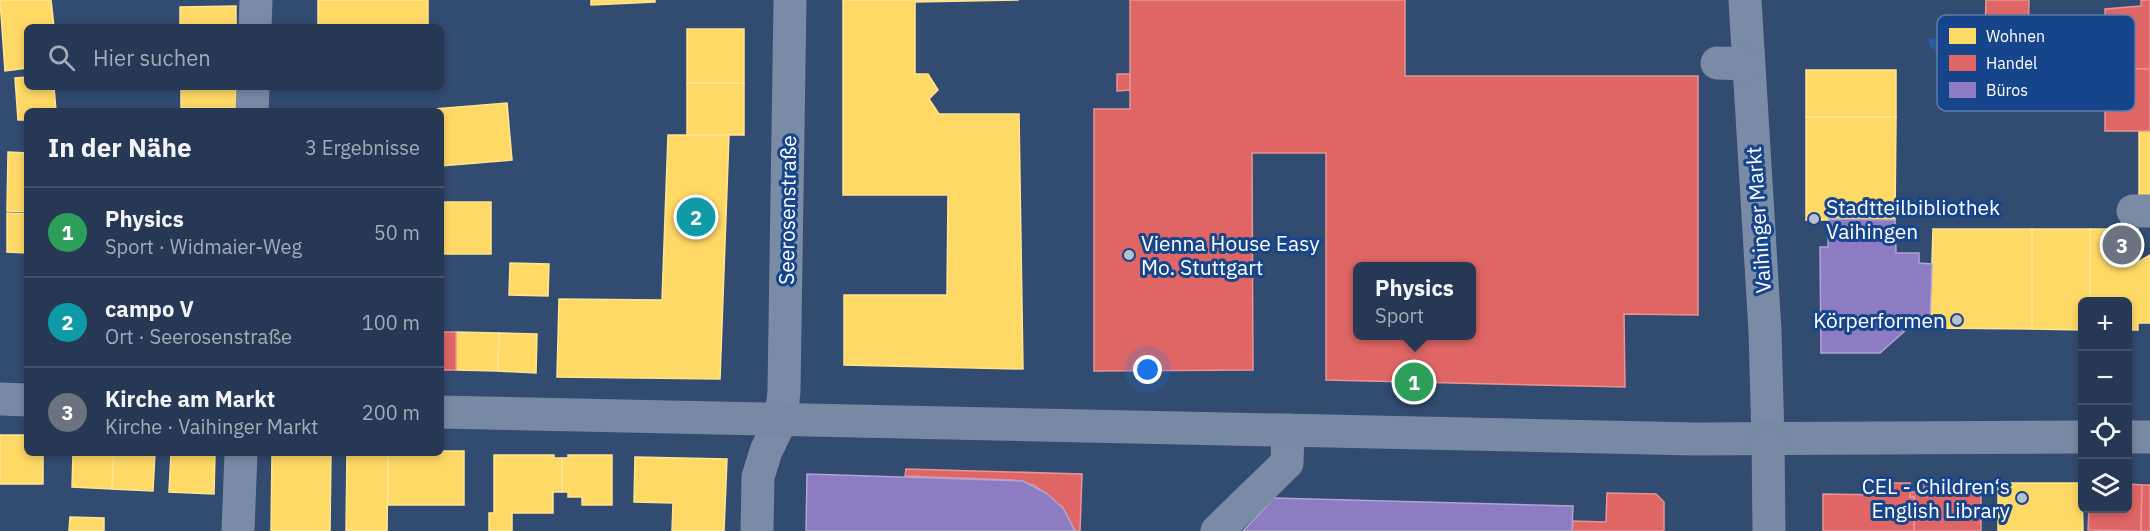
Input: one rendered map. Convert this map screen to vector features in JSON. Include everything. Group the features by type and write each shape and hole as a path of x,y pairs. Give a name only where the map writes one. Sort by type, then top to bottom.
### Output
{"main road":[{"path":"0,399 24,400"},
{"path":"444,412 1768,440 1933,436 2078,437"},
{"path":"2132,437 2150,437"},
{"path":"1768,440 1769,531"}],"street":[{"path":"255,24 256,0"},
{"name":"Seerosenstraße","path":"757,531 758,477 766,451 780,420 784,391 790,0"},
{"name":"Vaihinger Markt","path":"1745,0 1733,64 1765,331 1768,440"},
{"path":"252,108 253,90"},
{"path":"1217,531 1287,463 1288,430"},
{"path":"238,531 241,456"}],"shaded area":[{"path":"1929,38 1937,38 1937,54 1929,45"}],"building: Wohnen":[{"path":"0,0 51,0 54,24 24,24 24,68 5,71"},
{"path":"318,0 428,0 428,24 318,24"},
{"path":"591,0 655,0 655,2 591,5"},
{"path":"843,0 1019,0 915,2 915,74 928,74 938,90 929,99 939,114 1019,114 1023,369 844,365 844,295 947,295 948,195 843,195"},
{"path":"236,6 236,24 180,24 180,7"},
{"path":"687,29 744,29 744,83 687,83"},
{"path":"1806,70 1896,70 1896,117 1806,117"},
{"path":"24,77 24,90 54,90 56,108 24,108 24,120 18,120 15,78"},
{"path":"687,83 744,83 744,135 687,135"},
{"path":"181,90 236,90 236,108 181,108"},
{"path":"507,103 512,160 444,166 444,108"},
{"path":"1806,117 1896,117 1895,220 1806,220"},
{"path":"2139,131 2150,131 2150,200 2139,200"},
{"path":"668,135 729,135 720,379 557,377 559,299 662,300"},
{"path":"8,152 24,153 24,212 7,211"},
{"path":"444,202 491,202 491,254 444,254"},
{"path":"7,213 24,214 24,253 7,252"},
{"path":"1933,229 2032,229 2032,329 1930,328"},
{"path":"2032,229 2090,229 2090,297 2078,297 2078,330 2032,329"},
{"path":"2090,229 2138,229 2139,266 2141,260 2150,255 2150,323 2138,323 2138,330 2132,330 2132,297 2090,297"},
{"path":"510,263 549,264 548,296 509,295"},
{"path":"456,332 499,333 498,371 456,370"},
{"path":"499,333 537,334 536,373 498,371"},
{"path":"0,435 24,435 24,456 43,456 43,484 0,484"},
{"path":"444,451 464,451 464,505 388,505 388,456 444,456"},
{"path":"494,455 554,455 554,458 562,458 562,492 553,492 553,513 512,513 512,531 489,531 489,513 494,513"},
{"path":"568,455 612,455 612,505 582,505 582,497 568,497 568,492 562,492 562,458 568,458"},
{"path":"73,456 114,456 112,489 72,487"},
{"path":"114,456 155,456 153,491 112,489"},
{"path":"171,456 215,456 214,494 169,492"},
{"path":"272,456 331,456 330,531 271,531"},
{"path":"347,456 388,456 387,531 346,531"},
{"path":"635,457 727,459 724,531 672,531 673,503 634,502"},
{"path":"1998,483 2078,483 2078,513 2083,513 2083,531 1998,531"},
{"path":"70,517 104,518 104,531 69,531"}],"building: Handel":[{"path":"1130,0 1405,0 1405,76 1698,76 1698,315 1624,314 1625,387 1326,380 1326,153 1252,153 1253,370 1094,371 1094,109 1130,109"},
{"path":"1986,0 2029,0 2029,15 1986,15"},
{"path":"2141,0 2150,0 2150,69 2135,69 2135,15 2105,15 2105,9 2141,6"},
{"path":"2135,69 2150,69 2150,131 2105,131 2105,111 2135,111"},
{"path":"1117,74 1130,74 1130,90 1117,91"},
{"path":"444,332 456,332 456,370 444,370"},
{"path":"906,469 1082,474 1080,531 1075,531 1063,508 1034,485 1013,480 905,476"},
{"path":"1924,482 1981,482 1981,531 1914,531 1914,497 1910,497 1910,492 1924,492"},
{"path":"1886,483 1910,483 1910,497 1914,497 1914,531 1823,531 1823,494 1886,495"},
{"path":"2132,484 2142,485 2141,531 2088,530 2089,513 2132,513"},
{"path":"2142,485 2150,485 2150,531 2141,531"},
{"path":"1607,493 1656,494 1664,502 1664,531 1572,531 1573,521 1606,522"}],"building: Büros":[{"path":"1829,219 1895,220 1896,253 1919,253 1919,263 1932,264 1930,322 1916,321 1880,353 1821,353 1820,247 1828,247"},
{"path":"807,474 1023,481 1046,493 1063,508 1075,531 806,531"},
{"path":"1274,498 1573,506 1572,531 1243,531"}],"place":[{"name":"campo V","path":"696,217"},
{"name":"Stadtteilbibliothek Vaihingen","path":"1814,219"},
{"name":"Kirche am Markt","path":"2122,245"},
{"name":"Vienna House Easy Mo. Stuttgart","path":"1129,255"},
{"name":"Körperformen","path":"1957,320"},
{"name":"Physics","path":"1414,382"},
{"name":"CEL - Children‘s English Library","path":"2022,498"}]}
